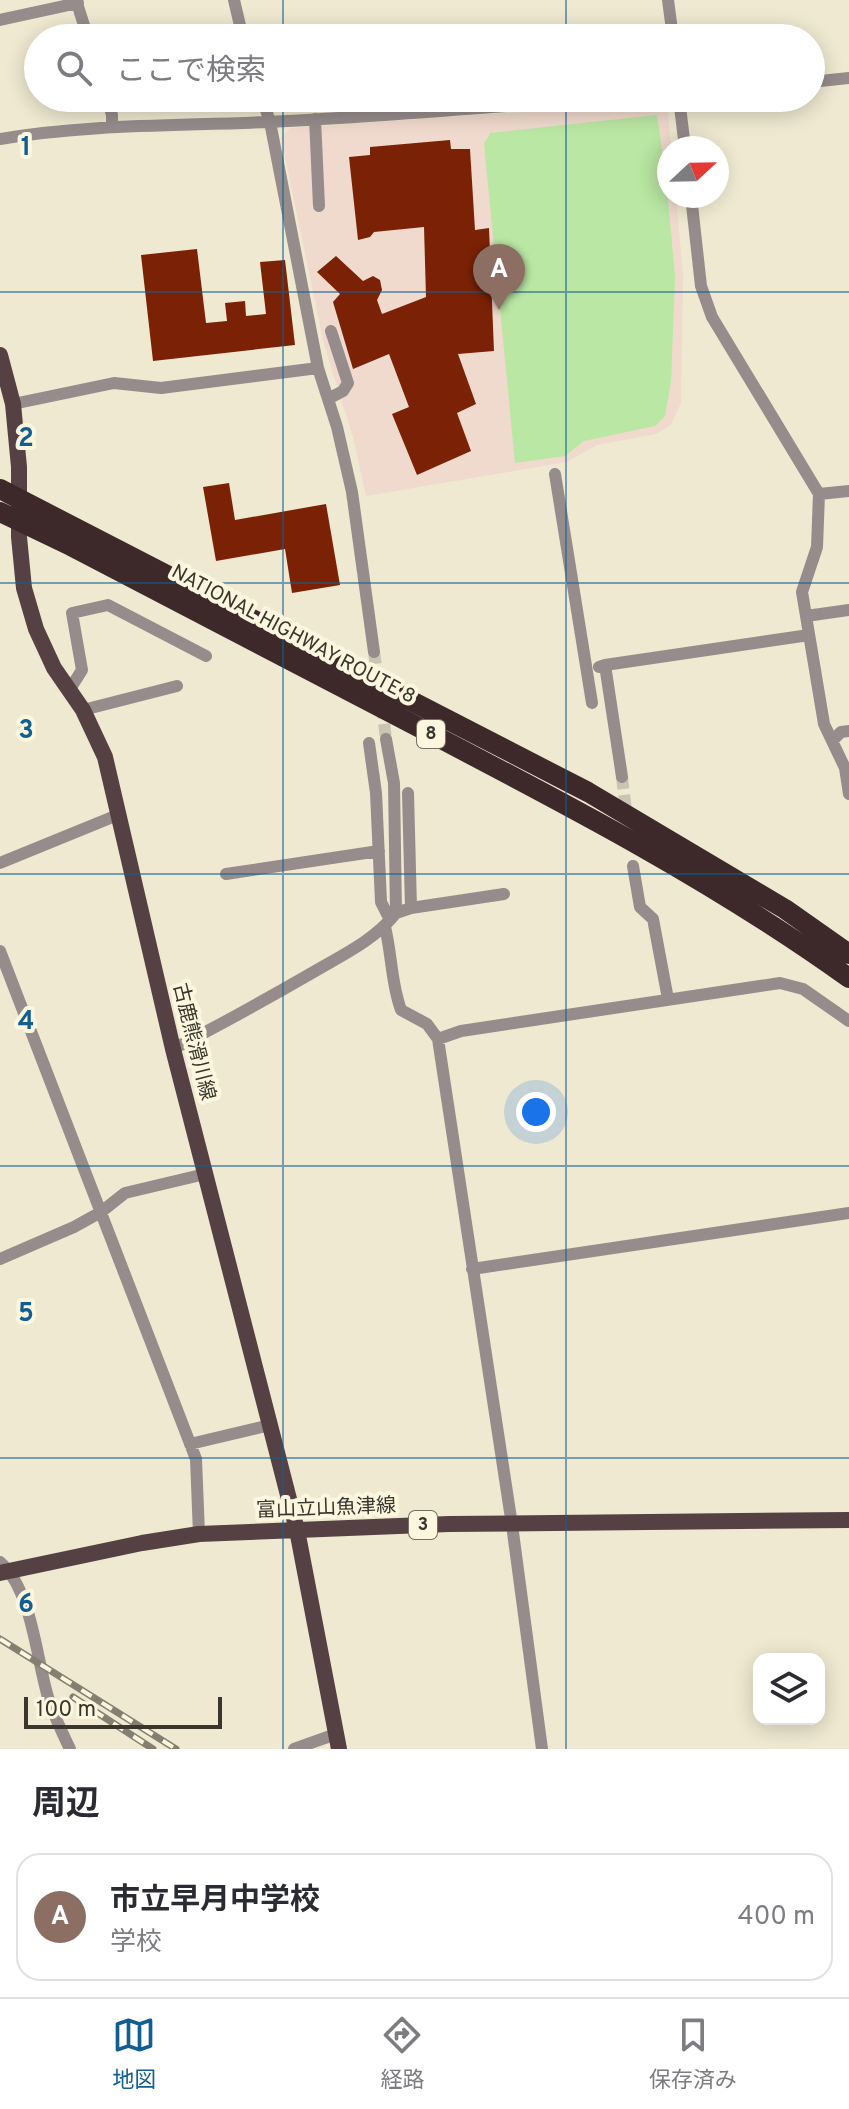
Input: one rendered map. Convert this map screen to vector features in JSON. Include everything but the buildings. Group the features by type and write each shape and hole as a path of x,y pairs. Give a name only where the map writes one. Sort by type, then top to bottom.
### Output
{"highway":[{"name":"NATIONAL HIGHWAY ROUTE 8","path":"8,493 588,792 785,909 849,954"},
{"name":"NATIONAL HIGHWAY ROUTE 8","path":"9,517 158,591 586,816 695,876 789,935 849,978"}],"main road":[{"name":"古鹿熊滑川線","path":"0,355 13,404 19,467 8,493 9,517 24,588 36,629 54,668 83,710 105,757 173,1049 297,1530 338,1742"},
{"name":"富山立山魚津線","path":"3,1568 199,1534 449,1524 849,1520"}],"street":[{"path":"234,0 240,24"},
{"path":"668,0 671,24"},
{"path":"0,20 77,2 84,24"},
{"path":"825,81 849,78"},
{"path":"111,112 112,127"},
{"path":"267,112 318,368 337,427 352,492 374,652"},
{"path":"0,139 112,127 270,122 414,112"},
{"path":"681,112 684,136"},
{"path":"315,119 319,206"},
{"path":"692,208 701,286 712,317 819,494 817,547 802,592 824,724 845,768 849,794"},
{"path":"328,399 343,391 348,383 331,331"},
{"path":"13,404 114,383 161,388 318,368"},
{"path":"555,474 592,703"},
{"path":"819,494 849,491"},
{"path":"70,689 82,670 72,613 108,605 206,656"},
{"path":"806,616 849,610"},
{"path":"588,669 809,635"},
{"path":"605,665 622,777"},
{"path":"83,710 177,686"},
{"path":"833,740 841,732 849,731"},
{"path":"386,739 394,783 390,920 393,990 401,1010 427,1024 438,1039 512,1525 542,1749"},
{"path":"369,743 376,793 381,902 390,920"},
{"path":"408,793 411,908"},
{"path":"0,863 120,814"},
{"path":"226,874 379,851"},
{"path":"633,866 640,907 653,919 668,999"},
{"path":"173,1049 362,943 390,920 411,908 504,894"},
{"path":"0,951 196,1459 199,1534"},
{"path":"438,1039 461,1031 780,983 803,989 849,1021"},
{"path":"0,1259 74,1227 101,1212 125,1193 205,1174"},
{"path":"472,1269 849,1213"},
{"path":"190,1444 270,1425"},
{"path":"3,1568 20,1591 36,1643 48,1699 70,1749"},
{"path":"294,1749 338,1742"}],"shaded area":[{"path":"522,112 668,112 670,136 657,136 657,208 677,208 683,275 681,403 671,425 656,434 597,445 567,462 366,496 353,437 324,345 281,137 291,128"}],"green space":[{"path":"657,115 660,136 657,136 657,208 669,208 675,277 671,381 665,416 655,426 584,441 565,456 515,463 484,144 490,133"}],"tunnel":[{"path":"374,652 379,688"},
{"path":"382,706 386,739"},
{"path":"622,777 627,818"}],"railway":[{"path":"0,1639 176,1749"},
{"path":"73,1697 153,1749"}],"place":[{"name":"市立早月中学校","path":"499,310"}]}
